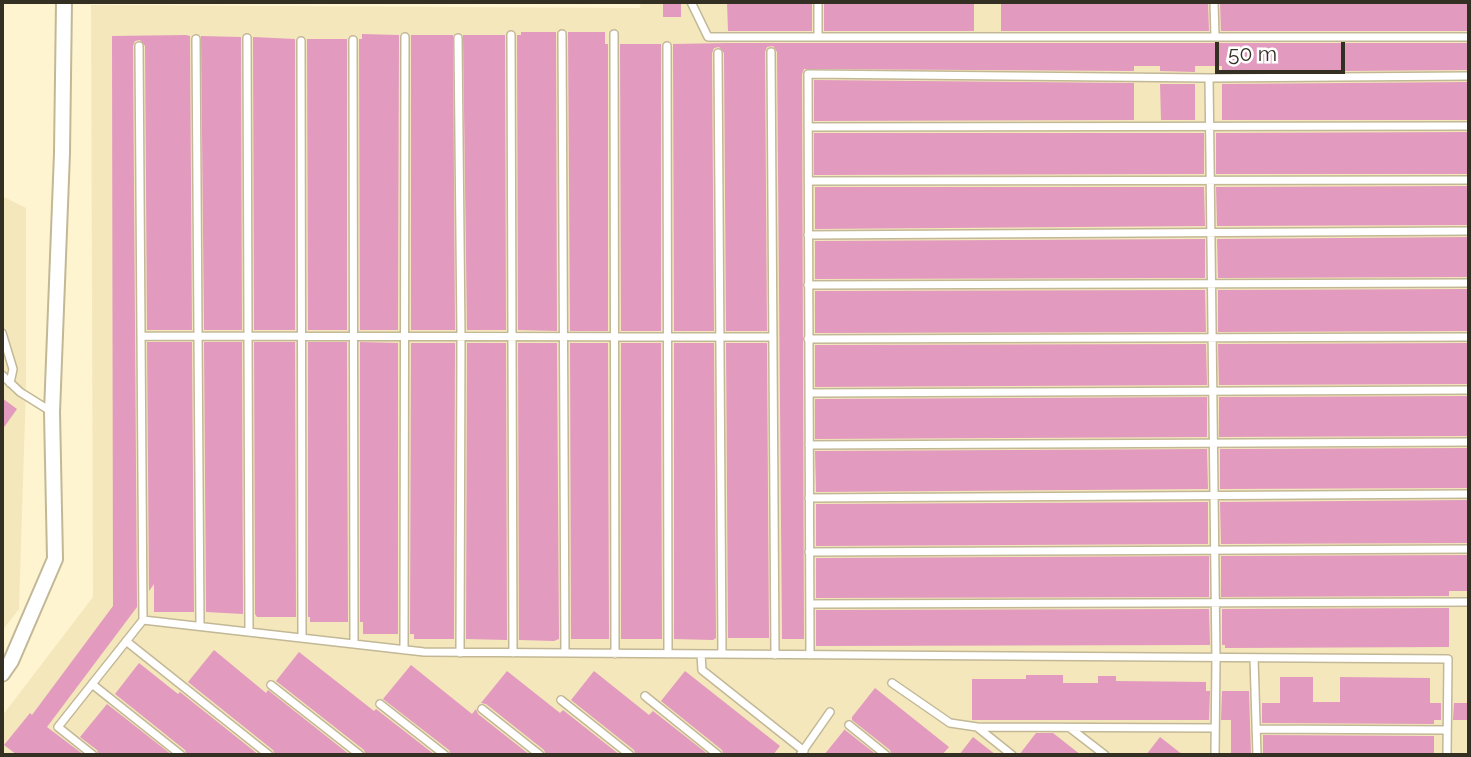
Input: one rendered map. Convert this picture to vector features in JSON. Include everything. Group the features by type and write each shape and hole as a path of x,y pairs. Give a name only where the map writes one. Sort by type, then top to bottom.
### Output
{"street":[{"path":"2,674 11,661 55,559 52,412 62,153 64,2"}],"lane":[{"path":"691,2 708,37 1469,37"},
{"path":"818,2 818,37"},
{"path":"1214,2 1214,36"},
{"path":"562,34 565,653"},
{"path":"614,34 615,654"},
{"path":"511,36 513,653"},
{"path":"247,37 248,631"},
{"path":"404,650 405,37"},
{"path":"458,38 460,653"},
{"path":"196,39 200,626"},
{"path":"353,40 354,644"},
{"path":"300,41 302,638"},
{"path":"93,755 58,727 143,620 139,46"},
{"path":"667,46 668,654"},
{"path":"771,52 775,654"},
{"path":"718,53 722,654"},
{"path":"810,655 808,74 1209,78 1469,76"},
{"path":"1209,78 1216,602 1215,755"},
{"path":"808,128 1469,126"},
{"path":"808,181 1469,180"},
{"path":"808,235 1469,231"},
{"path":"808,285 1469,284"},
{"path":"2,333 13,369 10,383"},
{"path":"141,336 773,337"},
{"path":"808,339 1469,337"},
{"path":"2,375 20,392 52,412"},
{"path":"808,393 1469,390"},
{"path":"808,445 1469,442"},
{"path":"808,498 1469,494"},
{"path":"809,552 1469,549"},
{"path":"810,604 1469,602"},
{"path":"143,620 404,650 460,653 1448,659 1447,755"},
{"path":"126,641 269,755"},
{"path":"702,654 702,670 802,753 830,712"},
{"path":"1254,658 1257,755"},
{"path":"892,683 950,723 977,727 1215,729"},
{"path":"92,684 181,755"},
{"path":"271,685 360,755"},
{"path":"645,696 718,755"},
{"path":"561,700 630,755"},
{"path":"380,704 445,755"},
{"path":"482,709 540,755"},
{"path":"849,725 886,755"},
{"path":"977,727 1012,755"},
{"path":"1069,728 1105,755"},
{"path":"1256,729 1447,730"}],"shaded area":[{"path":"641,2 1469,2 1469,755 2,755 2,716 93,597 91,5 640,8"},
{"path":"2,196 26,208 26,387 19,609 2,631"}],"building":[{"path":"663,2 681,2 681,17 663,17"},
{"path":"727,2 812,2 812,31 728,31"},
{"path":"824,2 974,2 974,31 824,31"},
{"path":"1001,2 1208,2 1209,31 1001,31"},
{"path":"1220,2 1469,2 1469,31 1221,31"},
{"path":"521,32 556,32 557,331 518,330 517,35 521,35"},
{"path":"568,32 605,32 605,44 608,44 608,331 570,331"},
{"path":"362,34 399,35 398,330 360,330 359,39 362,39"},
{"path":"411,35 453,35 455,330 411,330"},
{"path":"463,35 505,35 506,330 467,330"},
{"path":"112,36 190,36 192,330 147,330 145,46 140,40 135,41 133,46 137,607 47,727 84,755 17,755 4,745 30,713 32,715 113,606"},
{"path":"201,36 241,37 242,330 204,330"},
{"path":"253,37 295,39 295,330 254,330"},
{"path":"307,39 347,39 347,330 308,330"},
{"path":"1469,43 1469,70 1222,72 1222,66 1195,66 1195,72 1160,71 1160,66 1134,66 1134,71 804,69 804,639 782,639 777,52 773,46 767,47 765,52 767,331 726,331 724,53 719,47 714,48 712,53 714,331 674,331 673,44"},
{"path":"620,44 661,44 661,331 621,331"},
{"path":"814,80 1134,83 1134,120 814,121"},
{"path":"1469,82 1469,120 1222,120 1222,84"},
{"path":"1160,84 1195,84 1195,120 1161,120"},
{"path":"1469,132 1469,174 1216,174 1216,133"},
{"path":"814,133 1204,133 1204,174 814,175"},
{"path":"1469,186 1469,225 1217,226 1216,187"},
{"path":"815,187 1204,187 1205,226 815,229"},
{"path":"1469,237 1469,277 1218,278 1217,239"},
{"path":"1205,239 1205,278 815,279 815,241"},
{"path":"1469,289 1469,331 1218,332 1218,290"},
{"path":"1205,290 1206,332 815,333 815,291"},
{"path":"147,342 192,342 194,612 154,612 154,584 149,591"},
{"path":"204,342 242,342 243,614 206,612"},
{"path":"254,342 295,342 296,617 257,617 255,614"},
{"path":"308,342 347,342 348,622 310,622 308,617"},
{"path":"360,342 398,343 398,634 363,634 363,622 360,622"},
{"path":"411,343 455,343 454,639 414,639 414,634 410,634"},
{"path":"467,343 506,343 507,640 466,639"},
{"path":"518,343 557,343 559,639 554,641 519,640"},
{"path":"570,343 608,343 609,639 571,639"},
{"path":"621,343 661,343 662,639 621,639"},
{"path":"674,343 714,343 716,638 713,640 674,639"},
{"path":"726,343 767,343 769,638 728,638"},
{"path":"1469,343 1469,384 1219,385 1218,344"},
{"path":"1206,344 1207,385 815,387 815,345"},
{"path":"1469,396 1469,436 1219,437 1219,397"},
{"path":"1207,397 1207,437 815,439 815,399"},
{"path":"2,398 17,409 2,430"},
{"path":"1469,448 1469,488 1220,489 1220,449"},
{"path":"1207,449 1208,489 816,492 815,451"},
{"path":"1469,500 1469,543 1221,544 1220,502"},
{"path":"1208,502 1208,544 816,546 816,504"},
{"path":"1469,555 1469,591 1449,591 1449,596 1221,597 1221,556"},
{"path":"1209,556 1209,597 816,598 816,558"},
{"path":"1449,608 1449,647 1225,648 1225,645 1222,645 1222,609"},
{"path":"1209,609 1210,645 816,646 816,610"},
{"path":"214,650 266,693 268,690 350,755 275,755 273,750 188,682"},
{"path":"299,652 435,755 366,755 364,750 276,681"},
{"path":"139,663 259,755 187,755 185,750 115,694"},
{"path":"411,665 472,714 476,709 478,714 530,755 451,755 449,750 383,699"},
{"path":"507,671 560,713 563,710 620,755 546,755 544,750 486,704 481,703"},
{"path":"594,671 649,715 653,711 709,755 636,755 634,750 571,700"},
{"path":"685,671 780,746 773,755 724,755 722,750 661,701"},
{"path":"1026,675 1063,675 1063,683 1098,683 1098,676 1116,676 1116,681 1206,682 1206,691 1210,691 1209,720 972,720 972,679 1026,679"},
{"path":"1280,677 1313,677 1313,702 1340,702 1340,677 1430,678 1430,703 1441,703 1441,720 1434,720 1434,724 1262,723 1262,703 1280,703"},
{"path":"875,688 949,747 942,755 892,755 890,750 852,720"},
{"path":"1222,691 1249,691 1251,755 1231,755 1231,720 1221,720"},
{"path":"1454,703 1469,703 1469,720 1453,720"},
{"path":"107,704 172,755 99,755 97,750 80,737"},
{"path":"845,730 877,755 824,755"},
{"path":"1036,733 1053,733 1081,755 1019,755"},
{"path":"1263,735 1434,736 1434,755 1263,755"},
{"path":"973,737 996,755 959,755"},
{"path":"1160,737 1183,755 1146,755"}]}
